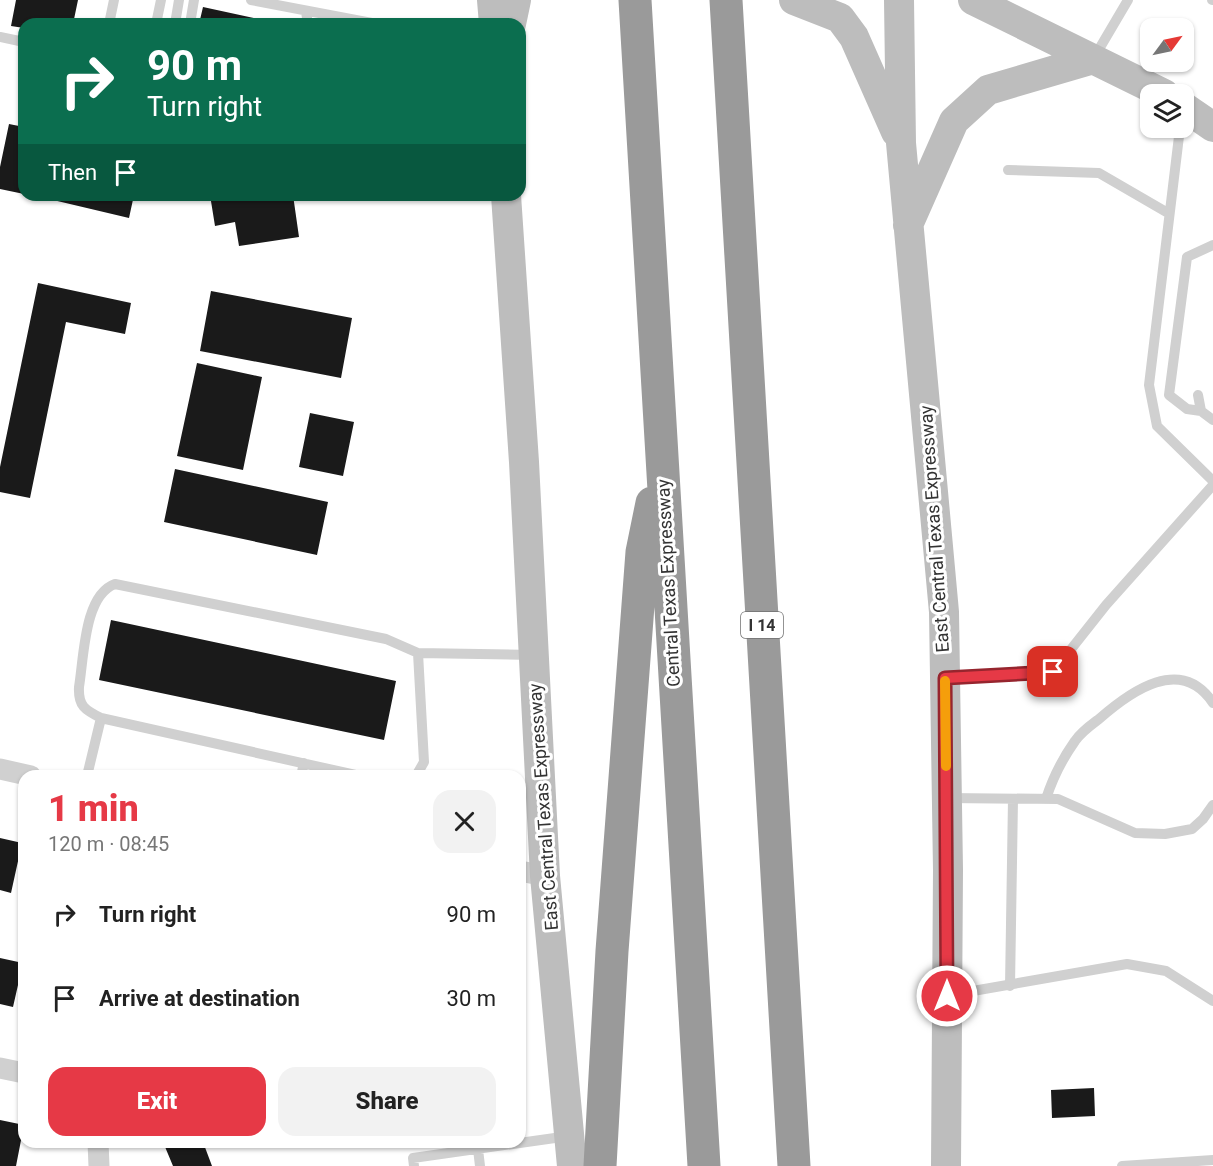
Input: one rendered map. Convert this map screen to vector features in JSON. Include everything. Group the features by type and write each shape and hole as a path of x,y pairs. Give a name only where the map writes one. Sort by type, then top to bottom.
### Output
{"highway":[{"name":"I 14","path":"726,0 794,1166"},
{"name":"Central Texas Expressway","path":"636,15 704,1166"},
{"path":"600,1166 612,951 642,552 661,460"}],"main road":[{"path":"492,0 494,18"},
{"path":"512,18 516,0"},
{"path":"794,0 840,18 854,36 901,143"},
{"name":"East Central Texas Expressway","path":"899,0 901,143 944,612 947,798 946,1166"},
{"path":"973,0 1145,84"},
{"path":"908,225 954,121 988,90 1094,58"},
{"path":"1194,114 1213,127"},
{"name":"East Central Texas Expressway","path":"506,201 534,655 533,873 570,1136 572,1166"}],"street":[{"path":"0,769 18,773"},
{"path":"0,1068 18,1071"},
{"path":"98,1148 99,1166"}],"lane":[{"path":"110,18 114,0"},
{"path":"157,18 161,0"},
{"path":"176,18 179,0"},
{"path":"191,18 194,0"},
{"path":"251,0 342,18"},
{"path":"1094,58 1128,0"},
{"path":"306,12 307,18"},
{"path":"0,37 18,41"},
{"path":"945,678 1053,672 1106,605 1213,483 1157,426 1149,385 1179,138"},
{"path":"1008,170 1098,173 1168,213"},
{"path":"1213,244 1187,257 1168,395 1187,409 1201,411 1213,420"},
{"path":"1198,395 1201,411"},
{"path":"334,770 101,718 84,709 78,700 79,687 92,606 104,589 116,584 386,639 418,653 534,655"},
{"path":"418,653 424,762 419,770"},
{"path":"1046,799 1076,739 1119,701 1161,679 1176,678 1204,689 1213,703"},
{"path":"88,770 101,718"},
{"path":"302,770 303,763"},
{"path":"947,798 1058,799 1135,833 1166,834 1192,829 1213,805"},
{"path":"1010,986 1013,799"},
{"path":"947,996 1127,964 1166,971 1213,1001"},
{"path":"526,1141 570,1136"},
{"path":"414,1166 413,1158 470,1148"},
{"path":"480,1166 482,1148"},
{"path":"1122,1166 1213,1160"}],"building":[{"path":"16,0 78,0 74,18 18,18 18,27 11,26"},
{"path":"203,7 254,18 200,18"},
{"path":"9,124 18,126 18,193 0,189 0,167"},
{"path":"57,201 133,201 129,218"},
{"path":"211,201 294,201 299,237 239,246 235,222 215,226"},
{"path":"38,283 131,303 125,334 66,322 30,498 0,492 0,467"},
{"path":"211,291 352,318 341,378 200,351"},
{"path":"197,363 262,377 243,470 177,456"},
{"path":"310,413 354,422 343,476 299,467"},
{"path":"175,469 328,502 317,555 164,522"},
{"path":"111,620 396,681 384,740 99,680"},
{"path":"0,838 18,842 18,861 11,893 0,890"},
{"path":"0,958 18,962 18,985 13,1007 0,1004"},
{"path":"1094,1088 1095,1116 1052,1118 1051,1090"},
{"path":"0,1120 18,1124 20,1148 16,1166 0,1166"},
{"path":"166,1148 205,1148 212,1166 173,1166"}],"slow traffic":[{"path":"945,681 946,766"}],"route":[{"path":"947,996 945,678 1053,672"}]}
